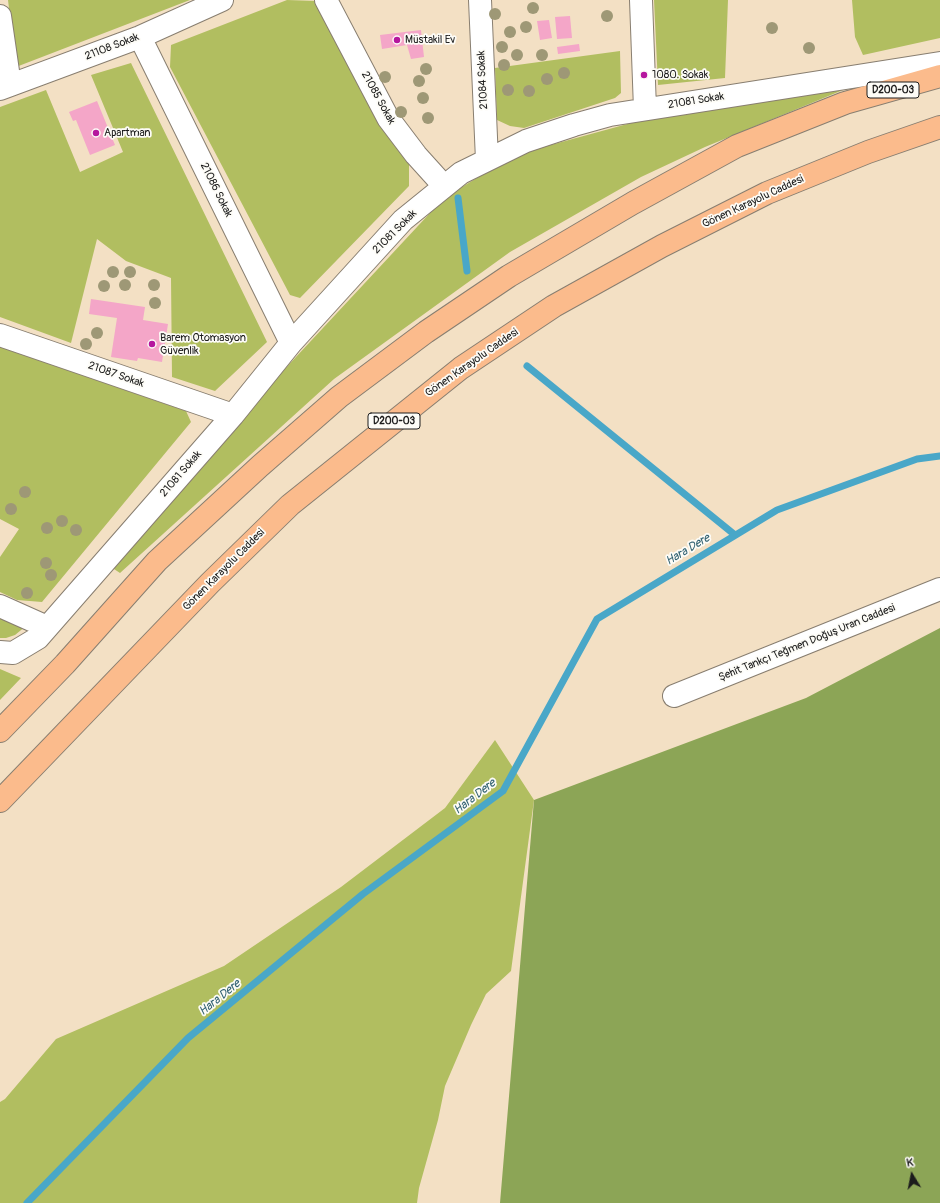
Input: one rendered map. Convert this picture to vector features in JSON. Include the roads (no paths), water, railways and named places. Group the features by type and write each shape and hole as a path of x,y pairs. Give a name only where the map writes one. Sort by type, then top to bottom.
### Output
{"highway":[{"name":"D200-03","path":"0,731 65,664 157,561 260,466 339,397 426,332 509,276 633,203 737,146 845,103 940,76"},
{"name":"Gönen Karayolu Caddesi","path":"0,801 210,583 290,505 461,368 554,306 662,246 767,193 868,152 940,127"}],"street":[{"name":"21108 Sokak","path":"5,87 140,37 222,0"},
{"name":"21085 Sokak","path":"326,0 388,118 416,155 444,186"},
{"name":"21084 Sokak","path":"480,0 487,160"},
{"path":"641,0 645,108"},
{"path":"0,16 5,87"},
{"name":"21086 Sokak","path":"140,37 291,342"},
{"name":"21081 Sokak","path":"0,652 13,653 38,638 233,415 291,342 403,220 461,173 526,141 610,115 645,108 940,63"},
{"name":"21087 Sokak","path":"0,335 233,415"},
{"name":"Şehit Tankçı Teğmen Doğuş Uran Caddesi","path":"674,696 940,589"},
{"path":"0,606 47,627"}],"waterway":[{"path":"458,198 467,271"},
{"path":"527,366 735,535"},
{"name":"Hara Dere","path":"27,1203 188,1038 363,894 503,791 597,619 777,510 917,459 940,456"}],"place":[{"name":"Müstakil Ev","path":"397,40"},
{"name":"1080. Sokak","path":"644,75"},
{"name":"Apartman","path":"96,133"},
{"name":"Barem Otomasyon Güvenlik","path":"152,344"}]}
